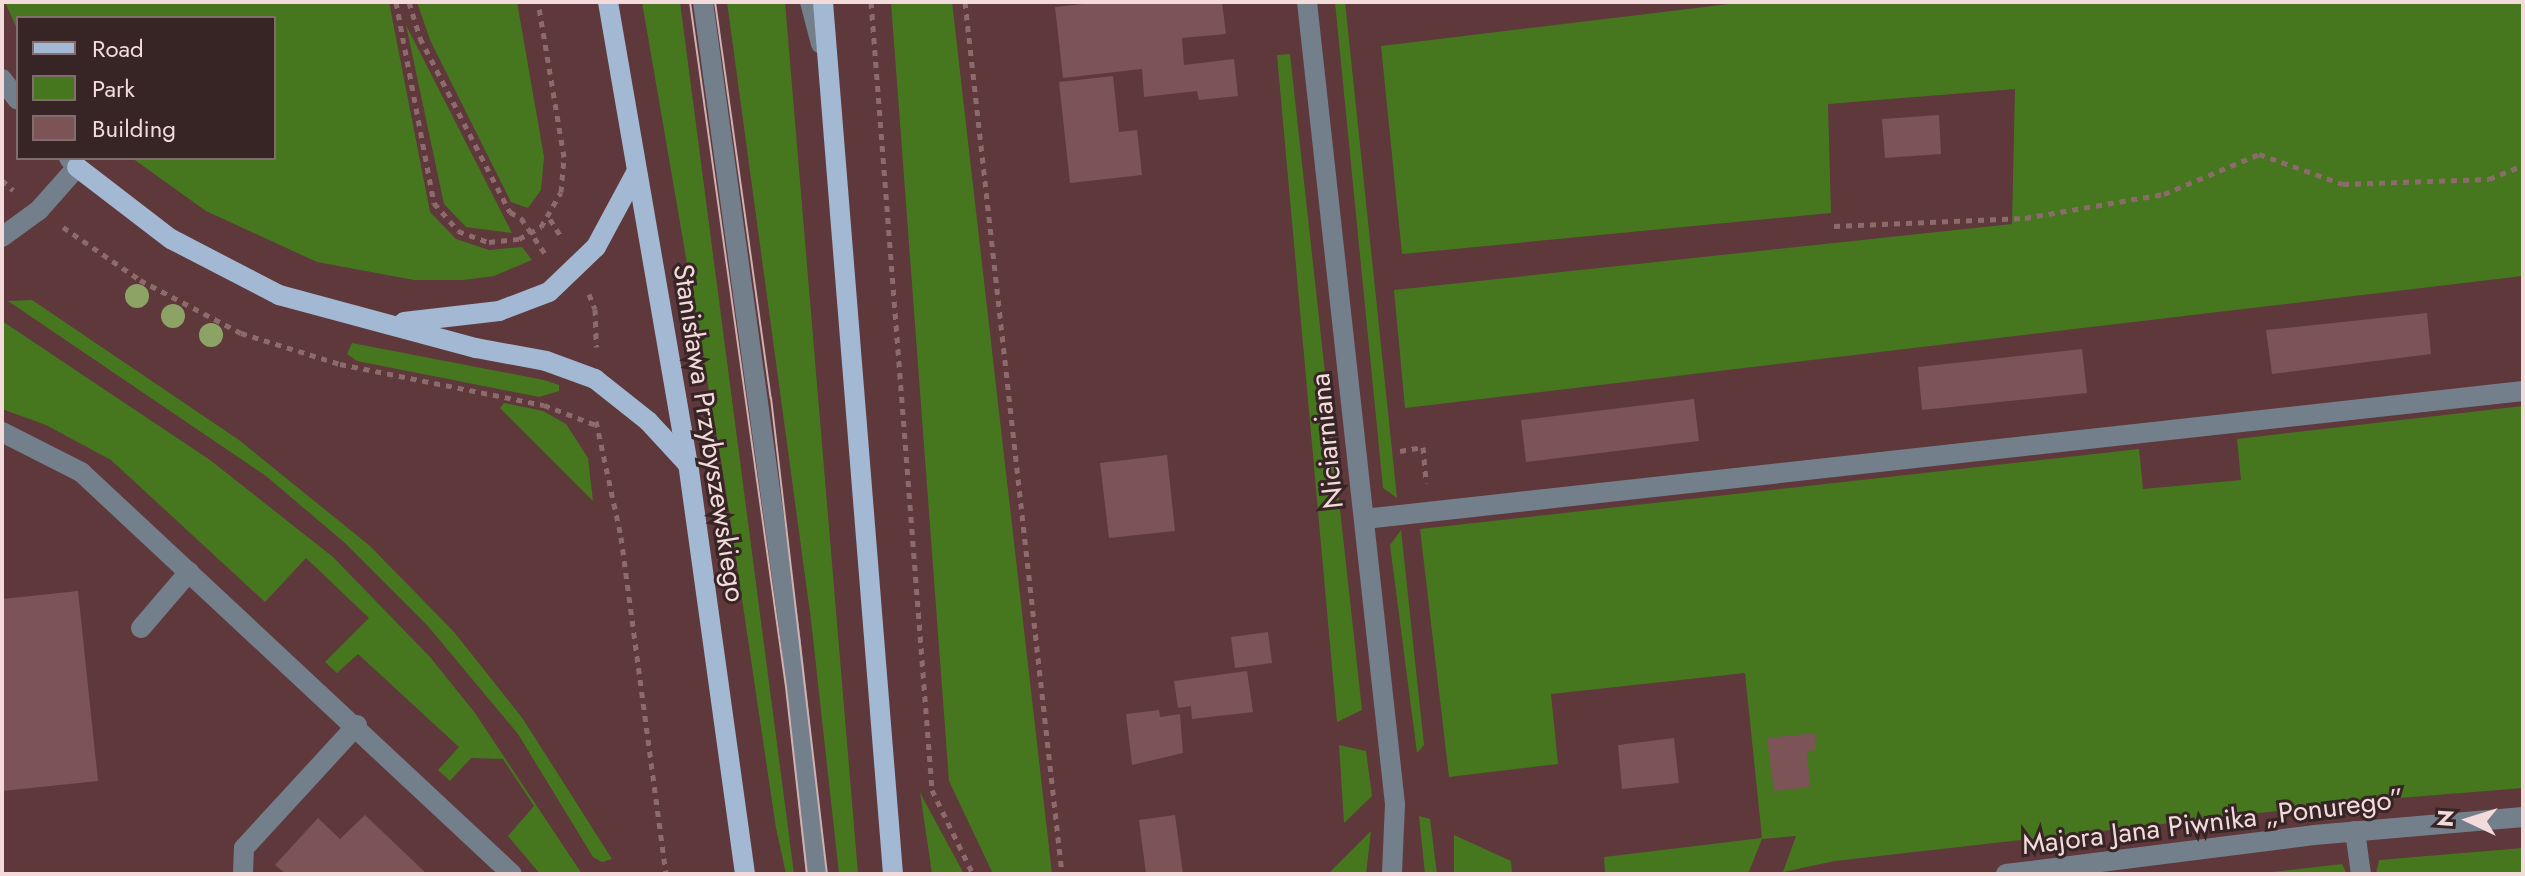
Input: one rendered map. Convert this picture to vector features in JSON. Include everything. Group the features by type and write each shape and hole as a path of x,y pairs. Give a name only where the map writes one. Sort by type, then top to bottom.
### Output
{"main road":[{"name":"Stanisława Przybyszewskiego","path":"608,2 688,463 745,874"},
{"path":"823,2 893,874"},
{"path":"73,163 120,205 222,268 279,295 396,323 595,379 648,421 688,463"},
{"path":"396,323 499,311 549,292 596,247 637,171"},
{"path":"890,840 905,874"}],"street":[{"path":"703,2 791,643 816,874"},
{"path":"810,2 829,71"},
{"name":"Niciarniana","path":"1307,2 1396,821 1392,874"},
{"path":"2,79 16,97"},
{"path":"2,237 39,210 73,163"},
{"path":"1364,519 2523,391"},
{"path":"2,432 81,472 357,725 512,874"},
{"path":"141,628 189,572"},
{"path":"243,874 244,848 357,725"},
{"name":"Majora Jana Piwnika „Ponurego”","path":"2006,874 2103,868 2355,831 2523,817"},
{"path":"2355,831 2361,874"}],"path":[{"path":"396,2 434,203 444,218 473,239 507,242 531,233 550,219 561,192 564,157 538,2"},
{"path":"409,2 420,38 510,212 531,233 551,263"},
{"path":"871,2 932,790 973,874"},
{"path":"965,2 1062,874"},
{"path":"1834,226 2025,218 2164,194 2220,166 2259,154 2343,184 2489,179 2523,165"},
{"path":"550,219 566,245"},
{"path":"588,289 595,309 596,354"},
{"path":"595,407 621,537 666,874"},
{"path":"1400,451 1423,447 1429,511"}],"green space":[{"path":"5,2 389,2 430,212 456,239 489,250 522,247 532,260 494,276 463,280 414,280 317,262 206,211 135,160 276,160 276,16 16,16 16,27"},
{"path":"417,2 517,2 544,157 541,190 528,208 511,202 430,40"},
{"path":"642,2 680,2 794,874 786,874 776,828 724,478"},
{"path":"727,2 785,2 858,874 839,874 811,620"},
{"path":"891,2 952,2 1052,874 993,874 949,781"},
{"path":"1335,2 1345,2 1397,498 1383,488"},
{"path":"1746,2 2523,2 2523,276 1405,408 1394,290 2012,224 2015,89 1828,104 1831,213 1402,254 1381,46"},
{"path":"406,25 512,233 466,227 444,204"},
{"path":"1290,54 1362,710 1337,722 1277,55"},
{"path":"32,300 239,440 370,546 454,632 523,719 612,859 602,862 593,857 518,734 427,625 345,543 266,476 8,301"},
{"path":"2,321 210,460 333,557 430,657 475,713 582,874 540,874 508,836 534,806 503,759 471,758 450,781 438,770 459,747 358,654 337,673 325,662 369,618 306,558 265,602 111,460 46,425 2,409"},
{"path":"352,343 544,380 559,385 559,391 539,397 357,361 347,354"},
{"path":"504,403 543,411 566,424 588,458 593,501 500,408"},
{"path":"2523,406 2523,788 2374,800 1835,861 1783,872 1796,836 1762,839 1748,874 1605,874 1604,857 1762,838 1745,673 1551,694 1558,764 1449,777 1420,529 2139,449 2143,489 2241,480 2237,439"},
{"path":"1401,530 1424,745 1417,753 1390,545"},
{"path":"1339,745 1366,751 1372,796 1344,823"},
{"path":"920,792 925,802 964,874 932,874"},
{"path":"1419,816 1430,819 1437,874 1425,874"},
{"path":"1371,831 1366,874 1328,874"},
{"path":"1454,835 1511,861 1512,874 1454,874"},
{"path":"2523,848 2523,874 2376,874 2379,860"},
{"path":"2342,864 2347,874 2255,874"}],"building":[{"path":"1102,2 1222,2 1226,34 1182,38 1184,65 1234,59 1238,96 1199,100 1197,91 1144,97 1142,69 1063,78 1055,7"},
{"path":"1113,76 1119,132 1137,130 1142,175 1070,183 1059,82"},
{"path":"1939,115 1941,154 1885,158 1882,119"},
{"path":"2427,313 2431,354 2272,374 2266,330"},
{"path":"2082,349 2087,393 1922,410 1918,367"},
{"path":"1694,399 1699,441 1526,462 1521,420"},
{"path":"1167,455 1175,531 1109,538 1100,463"},
{"path":"78,591 98,781 2,791 2,599"},
{"path":"1268,632 1272,663 1235,668 1231,637"},
{"path":"1247,671 1253,712 1192,719 1191,706 1178,708 1174,681"},
{"path":"1159,710 1160,717 1180,714 1183,753 1132,765 1126,714"},
{"path":"1815,733 1816,750 1807,751 1810,787 1774,791 1767,738"},
{"path":"1674,738 1679,783 1622,789 1618,745"},
{"path":"365,815 427,874 286,874 275,865 318,818 340,839"},
{"path":"1175,815 1183,874 1146,874 1139,820"}],"tram line":[{"path":"690,2 786,687 807,874"},
{"path":"715,2 771,398 827,874"}]}
